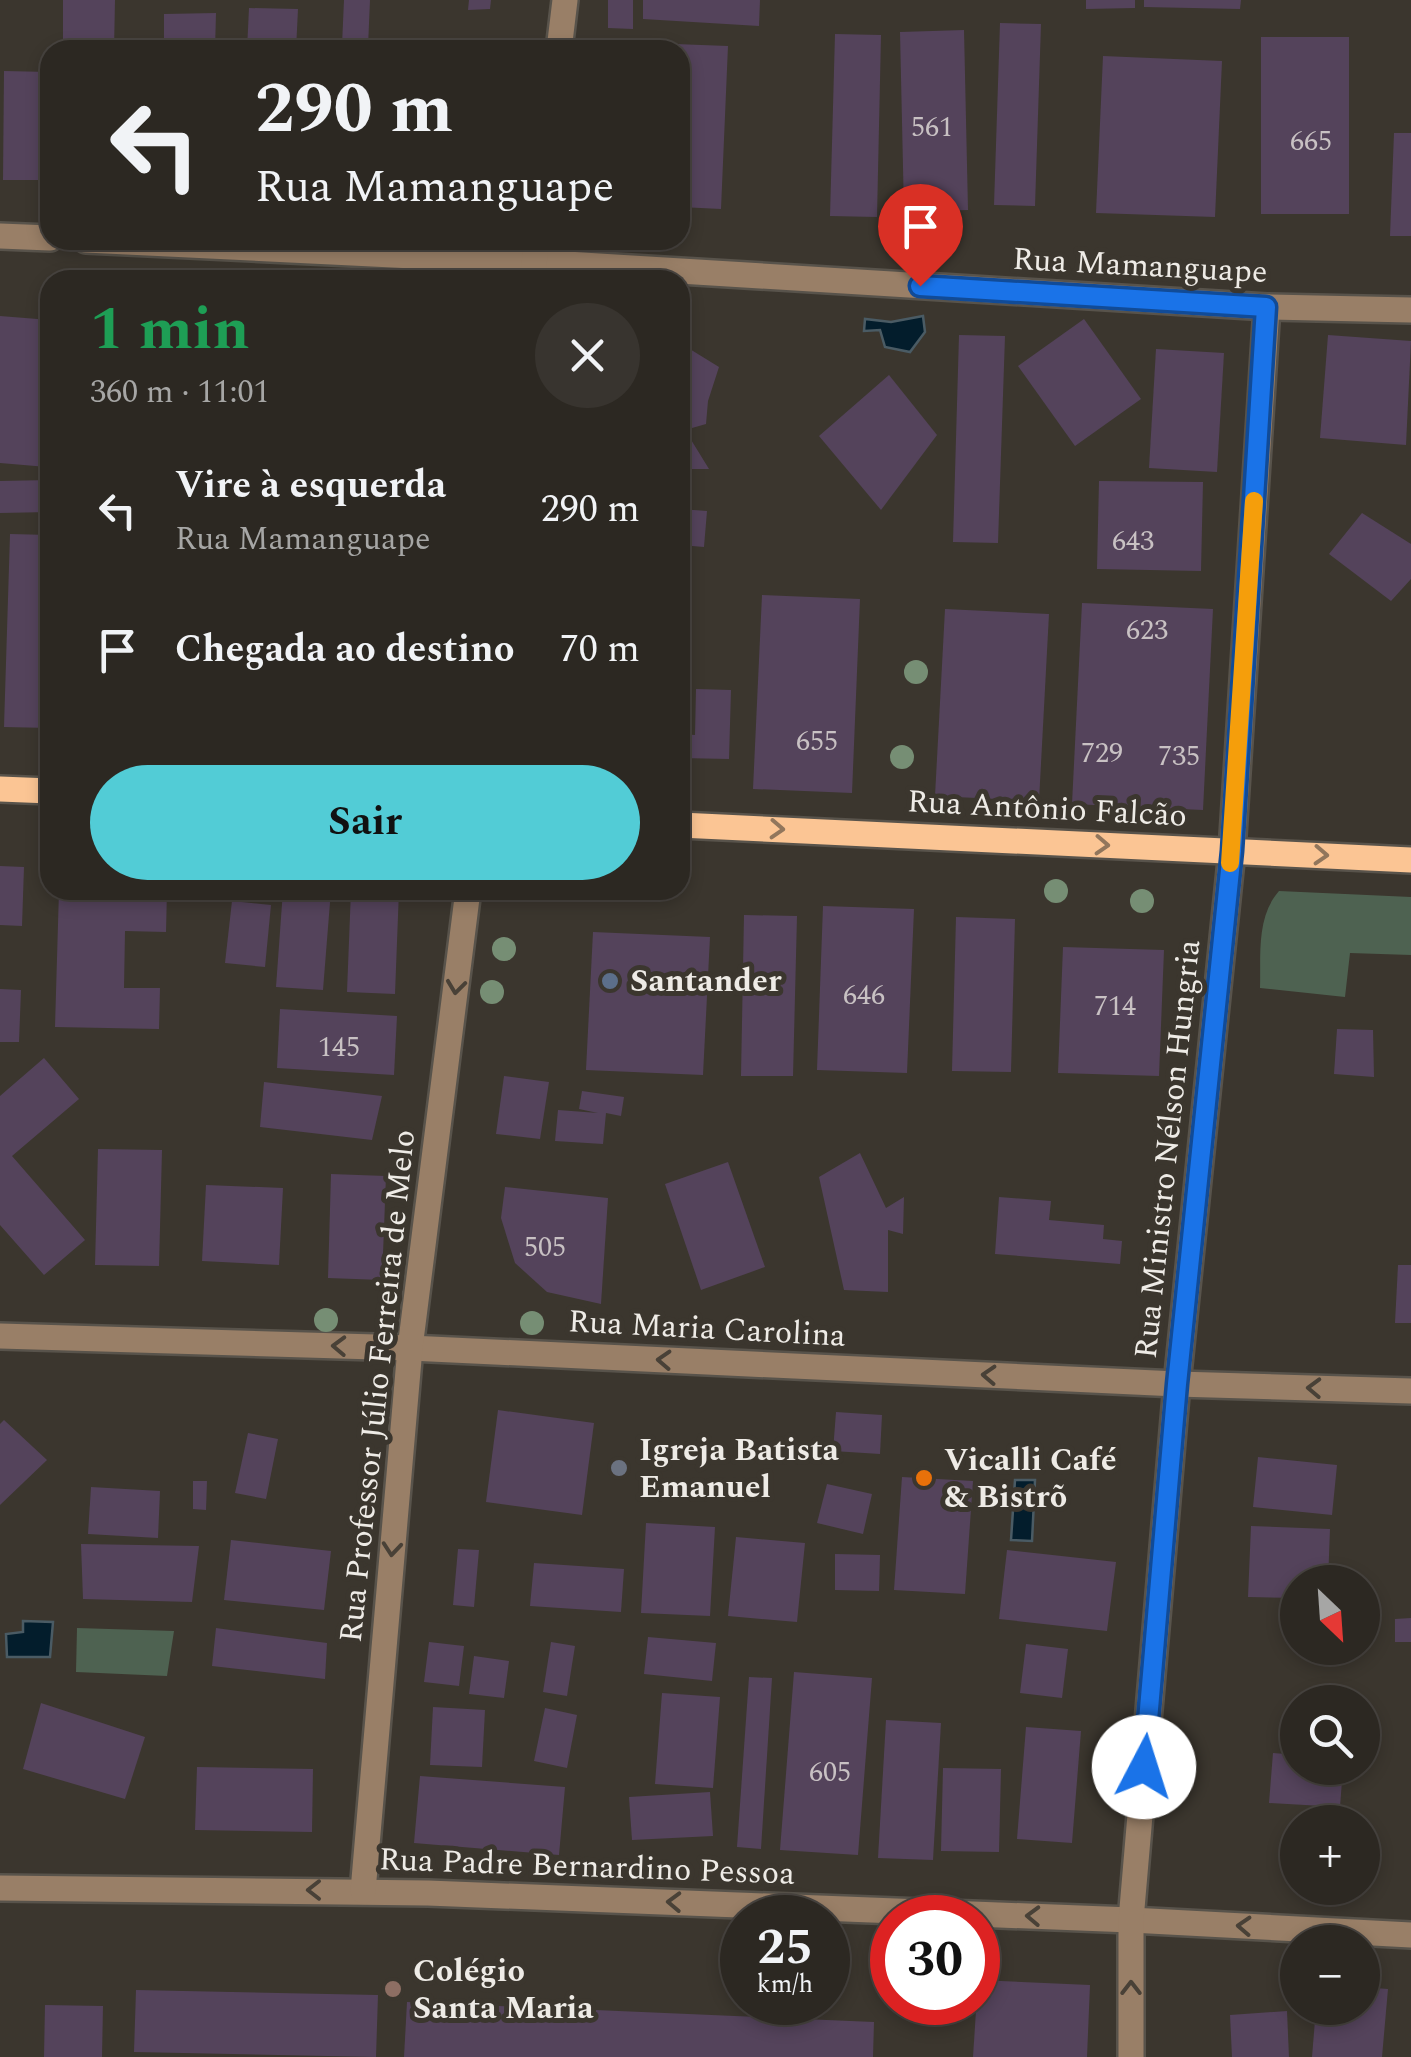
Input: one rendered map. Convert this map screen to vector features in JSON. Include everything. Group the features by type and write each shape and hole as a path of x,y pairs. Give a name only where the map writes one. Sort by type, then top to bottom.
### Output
{"main road":[{"path":"0,789 40,791"},
{"name":"Rua Antônio Falcão","path":"690,825 1411,860"}],"street":[{"path":"560,40 564,0"},
{"path":"0,236 40,238"},
{"name":"Rua Mamanguape","path":"299,250 677,270"},
{"name":"Rua Mamanguape","path":"690,271 1266,307 1411,310"},
{"name":"Rua Ministro Nélson Hungria","path":"1131,2057 1131,1920 1177,1384 1232,851 1266,307"},
{"name":"Rua Professor Júlio Ferreira de Melo","path":"363,1891 410,1348 467,900"},
{"name":"Rua Maria Carolina","path":"0,1336 410,1348 1177,1384 1411,1391"},
{"name":"Rua Padre Bernardino Pessoa","path":"0,1888 363,1891 1131,1920 1411,1935"}],"green space":[{"path":"1279,891 1411,897 1411,955 1350,953 1345,997 1260,988 1263,924"},
{"path":"77,1628 174,1631 167,1676 76,1672"}],"water":[{"path":"923,316 925,332 910,352 885,347 880,330 864,331 865,319 891,322"},
{"path":"1015,1480 1035,1480 1032,1541 1011,1540"},
{"path":"23,1621 53,1622 50,1657 7,1657 6,1634 23,1632"}],"building":[{"path":"63,0 115,0 114,40 63,40"},
{"path":"344,0 370,0 368,40 342,40"},
{"path":"469,0 491,0 490,9 468,10"},
{"path":"608,0 633,0 633,29 608,28"},
{"path":"643,0 760,0 759,26 643,19"},
{"path":"1086,0 1135,0 1135,8 1086,9"},
{"path":"1144,0 1241,0 1240,9 1144,7"},
{"path":"249,8 298,9 296,40 247,40"},
{"path":"216,13 215,40 164,40 164,14"},
{"path":"1000,23 1041,24 1035,206 994,205"},
{"path":"964,30 968,210 904,212 900,32"},
{"path":"835,34 881,35 877,217 830,216"},
{"path":"1261,37 1349,37 1349,214 1261,214"},
{"path":"690,45 728,46 721,209 690,207"},
{"path":"1103,56 1222,61 1215,217 1096,213"},
{"path":"4,71 40,72 40,180 3,180"},
{"path":"1394,133 1411,133 1411,236 1390,236"},
{"path":"0,316 40,319 40,466 0,463"},
{"path":"1084,319 1141,399 1075,446 1018,366"},
{"path":"959,335 1005,336 998,543 953,542"},
{"path":"1328,335 1411,341 1406,445 1320,438"},
{"path":"690,349 719,367 708,401 706,424 690,429"},
{"path":"1156,349 1224,353 1217,472 1149,468"},
{"path":"889,375 937,435 881,510 819,436"},
{"path":"690,438 709,469 690,469"},
{"path":"40,480 40,512 0,513 0,481"},
{"path":"1099,481 1203,482 1201,571 1097,569"},
{"path":"690,510 707,511 704,547 690,546"},
{"path":"1362,513 1411,544 1411,579 1391,601 1329,554"},
{"path":"10,534 40,535 40,728 4,727"},
{"path":"762,595 860,599 852,793 753,789"},
{"path":"1082,603 1213,609 1203,810 1072,804"},
{"path":"945,609 1049,614 1039,801 935,796"},
{"path":"696,689 731,690 729,759 690,758 690,735 695,735"},
{"path":"0,866 24,867 22,926 0,925"},
{"path":"59,900 167,900 166,932 125,931 124,988 160,988 159,1029 55,1027"},
{"path":"282,900 330,900 323,990 276,987"},
{"path":"351,900 399,900 395,994 347,992"},
{"path":"232,901 271,905 265,967 225,963"},
{"path":"823,906 914,909 907,1073 817,1070"},
{"path":"744,915 797,916 793,1076 741,1076"},
{"path":"956,917 1015,919 1011,1072 952,1071"},
{"path":"593,932 710,937 703,1075 586,1070"},
{"path":"1063,947 1164,950 1159,1076 1058,1073"},
{"path":"0,989 21,990 19,1042 0,1042"},
{"path":"280,1009 397,1016 394,1075 277,1068"},
{"path":"1337,1029 1373,1030 1374,1077 1334,1074"},
{"path":"44,1058 79,1099 12,1156 85,1240 44,1275 0,1225 0,1096"},
{"path":"504,1076 549,1082 540,1139 496,1134"},
{"path":"264,1082 382,1096 372,1140 260,1127"},
{"path":"582,1091 624,1097 621,1116 606,1113 603,1144 555,1141 558,1110 598,1113 579,1109"},
{"path":"98,1149 162,1150 159,1266 95,1265"},
{"path":"860,1153 886,1208 904,1197 903,1234 888,1230 888,1292 844,1290 819,1177"},
{"path":"728,1162 765,1267 701,1290 665,1184"},
{"path":"331,1174 386,1176 382,1280 328,1278"},
{"path":"206,1185 283,1188 279,1265 202,1261"},
{"path":"505,1187 608,1198 601,1304 547,1292 515,1263 501,1218"},
{"path":"999,1197 1051,1201 1049,1220 1104,1225 1103,1239 1122,1241 1120,1264 995,1254"},
{"path":"1398,1265 1411,1265 1411,1323 1395,1323"},
{"path":"498,1410 594,1423 582,1515 486,1502"},
{"path":"836,1412 882,1415 880,1454 833,1451"},
{"path":"4,1420 47,1460 0,1505 0,1424"},
{"path":"248,1433 278,1439 266,1499 235,1493"},
{"path":"1258,1457 1337,1465 1332,1515 1253,1507"},
{"path":"902,1477 973,1481 965,1594 894,1590"},
{"path":"193,1481 207,1481 206,1510 193,1509"},
{"path":"827,1484 872,1494 863,1534 817,1523"},
{"path":"91,1487 160,1491 158,1538 88,1534"},
{"path":"646,1523 715,1527 710,1616 641,1613"},
{"path":"1251,1526 1330,1529 1329,1565 1280,1565 1280,1598 1248,1597"},
{"path":"736,1537 805,1543 797,1622 728,1616"},
{"path":"231,1540 331,1551 324,1610 224,1600"},
{"path":"81,1544 199,1546 192,1602 83,1599"},
{"path":"458,1549 479,1550 474,1607 453,1605"},
{"path":"1007,1550 1116,1562 1107,1631 999,1619"},
{"path":"835,1554 880,1555 879,1591 835,1590"},
{"path":"534,1563 624,1569 621,1612 530,1606"},
{"path":"1411,1618 1411,1642 1395,1642 1395,1619"},
{"path":"216,1628 327,1643 325,1679 212,1666"},
{"path":"648,1637 716,1643 712,1681 644,1674"},
{"path":"429,1642 464,1646 459,1686 424,1682"},
{"path":"551,1642 575,1646 567,1696 543,1692"},
{"path":"1026,1644 1068,1649 1062,1698 1020,1693"},
{"path":"474,1656 509,1661 504,1698 469,1694"},
{"path":"794,1672 872,1678 858,1855 780,1850"},
{"path":"749,1677 772,1678 761,1849 737,1847"},
{"path":"662,1693 720,1697 713,1788 655,1784"},
{"path":"41,1703 145,1737 125,1799 23,1769"},
{"path":"433,1707 485,1710 482,1767 430,1765"},
{"path":"545,1708 577,1715 567,1768 534,1761"},
{"path":"886,1720 941,1723 933,1860 878,1858"},
{"path":"1026,1727 1081,1731 1072,1843 1017,1839"},
{"path":"1273,1753 1280,1754 1280,1785 1342,1785 1340,1805 1269,1803"},
{"path":"197,1767 313,1769 312,1832 195,1830"},
{"path":"943,1768 1001,1769 999,1852 941,1851"},
{"path":"420,1776 565,1787 559,1855 414,1843"},
{"path":"710,1792 713,1836 632,1840 629,1797"},
{"path":"1000,1981 1090,1985 1087,2057 973,2057 975,2025 1000,2025"},
{"path":"1380,1988 1388,1989 1382,2057 1312,2057 1315,2025 1380,2025"},
{"path":"136,1990 378,1995 376,2057 134,2052"},
{"path":"407,2002 720,2015 720,2025 850,2025 850,2021 874,2025 873,2057 404,2057"},
{"path":"45,2005 103,2006 102,2057 44,2057"},
{"path":"1280,2011 1280,2025 1288,2025 1289,2057 1232,2057 1230,2015"}],"slow traffic":[{"path":"1230,863 1254,501"}],"place":[{"name":"Santander","path":"610,981"},
{"name":"Igreja Batista Emanuel","path":"619,1468"},
{"name":"Vicalli Café & Bistrõ","path":"924,1478"},
{"name":"Colégio Santa Maria","path":"393,1989"}],"route":[{"path":"920,286 1266,307 1232,851 1177,1384 1144,1767"}]}
